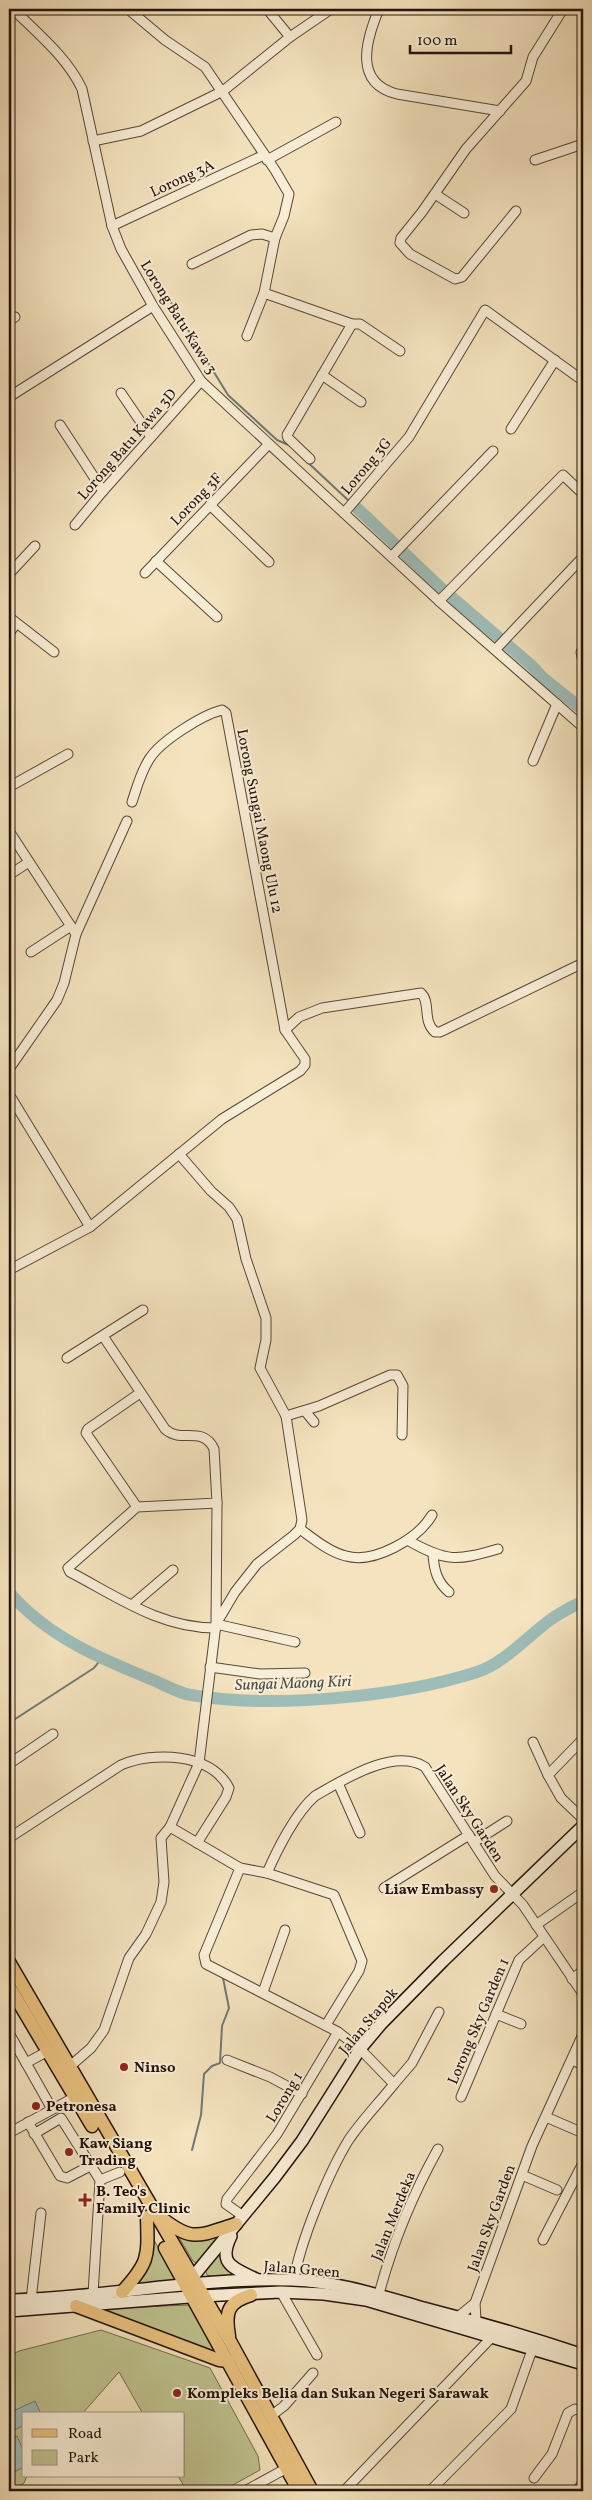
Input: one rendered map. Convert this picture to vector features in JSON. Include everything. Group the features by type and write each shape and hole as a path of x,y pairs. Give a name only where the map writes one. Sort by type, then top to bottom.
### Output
{"main road":[{"name":"Jalan Stapok","path":"191,2282 302,2140 360,2049 380,2024 583,1826"},
{"path":"9,1962 149,2213 191,2282 228,2361 299,2491"},
{"path":"9,1986 120,2172 149,2213 179,2232 187,2234 216,2231 240,2220"},
{"path":"122,2292 145,2262 148,2253 149,2213"},
{"path":"240,2220 230,2239 225,2256 232,2267 258,2280"},
{"name":"Jalan Green","path":"9,2300 31,2300 122,2292 191,2282 294,2280 379,2294 476,2320 583,2355"},
{"name":"Jalan Green","path":"9,2311 197,2296 251,2295 281,2292 324,2294 366,2300 583,2364"},
{"path":"230,2341 227,2321 230,2308 240,2298 251,2295"},
{"path":"197,2296 230,2341 312,2491"},
{"path":"76,2306 219,2360 228,2361"}],"street":[{"name":"Lorong Batu Kawa 3","path":"13,9 61,57 78,80 82,89 112,226 121,248 153,306 201,382 268,444 350,507 394,554 501,643 557,704 583,727"},
{"path":"128,9 165,40 205,67 223,91 265,157 276,170 289,194 284,216 275,238 264,293 247,336"},
{"path":"267,9 290,37"},
{"path":"93,141 141,130 223,91 290,37 331,9"},
{"path":"377,9 369,36 366,60 367,67 380,85 387,91 500,111"},
{"path":"516,211 462,278 455,279 410,254 400,243 401,238 435,194 466,149 526,81 533,57 563,9"},
{"name":"Lorong 3A","path":"112,226 265,157 336,122"},
{"path":"536,160 583,144"},
{"path":"435,194 464,213"},
{"path":"192,264 252,235 262,234 275,238"},
{"path":"264,293 352,324 366,327 400,351"},
{"path":"9,397 153,306"},
{"name":"Lorong 3G","path":"350,507 409,437 485,310 555,360"},
{"path":"310,459 288,438 287,434 352,324"},
{"path":"511,429 555,360 582,380"},
{"path":"322,375 360,402"},
{"name":"Lorong Batu Kawa 3D","path":"75,525 201,382"},
{"path":"121,393 151,437"},
{"path":"60,425 103,491"},
{"name":"Lorong 3F","path":"145,573 268,444"},
{"path":"394,554 493,451"},
{"path":"444,595 562,475 583,494"},
{"path":"210,505 269,562"},
{"path":"9,574 35,546"},
{"path":"501,643 583,557"},
{"path":"156,561 217,617"},
{"path":"9,617 54,652"},
{"path":"9,633 16,624"},
{"path":"583,650 581,652 583,662"},
{"path":"533,761 557,704"},
{"name":"Lorong Sungai Maong Ulu 12","path":"132,802 146,764 161,746 214,712 222,710 226,713 285,1030 305,1059 305,1065 300,1071 222,1120 179,1154"},
{"path":"9,787 68,754"},
{"path":"9,1068 57,1000 64,983 74,930 127,821"},
{"path":"9,831 74,930"},
{"path":"9,875 29,862"},
{"path":"31,952 74,930"},
{"path":"285,1030 299,1017 322,1008 421,993 424,998 428,1024 435,1032 440,1032 583,963"},
{"path":"9,1094 90,1227"},
{"path":"9,1270 90,1227 179,1154 211,1192 229,1207 237,1219 246,1259 266,1318 266,1340 260,1368 286,1416 302,1513 300,1529 257,1564 235,1592 216,1626"},
{"path":"67,1358 143,1310"},
{"path":"68,2068 91,2048 104,2030 129,1958 146,1934 161,1902 164,1882 161,1838 170,1827 199,1763 208,1678 216,1626 217,1503 214,1449 210,1441 204,1437 169,1433 103,1336"},
{"path":"286,1416 305,1411 390,1375 397,1376 403,1386 402,1435"},
{"path":"137,1507 86,1434 88,1429 140,1393"},
{"path":"305,1411 314,1422"},
{"path":"217,1503 137,1507 68,1568 70,1572 146,1613 176,1625 216,1626 295,1642"},
{"path":"300,1529 328,1548 346,1556 362,1558 409,1541 423,1528 432,1515"},
{"path":"409,1541 433,1554 445,1558 462,1558 498,1549"},
{"path":"433,1554 437,1578 441,1586 449,1592"},
{"path":"132,1605 173,1570"},
{"path":"210,1667 260,1674 305,1673"},
{"path":"9,1764 53,1734"},
{"path":"548,1775 583,1739"},
{"path":"533,1742 561,1798 583,1819"},
{"path":"9,1838 131,1760 162,1757 199,1763 223,1780 229,1788 226,1798 198,1843"},
{"name":"Jalan Sky Garden","path":"267,1873 308,1802 338,1783 383,1763 409,1759 418,1762 425,1767 495,1876 513,1894 583,1994"},
{"path":"338,1783 360,1833"},
{"path":"384,1888 471,1838 507,1821"},
{"path":"170,1827 240,1868 267,1873 334,1895 362,1962 359,1971 326,2025"},
{"path":"240,1868 204,1960 206,1964 338,2032 360,2049 394,2084"},
{"path":"536,1925 583,1892"},
{"path":"263,1992 285,1930"},
{"name":"Lorong Sky Garden 1","path":"461,2097 519,1960 527,1950 544,1938"},
{"path":"572,1979 583,1971"},
{"path":"294,2280 314,2216 335,2164 349,2140 412,2064 438,2012"},
{"path":"496,2014 521,2024"},
{"name":"Lorong 1","path":"240,2220 226,2204 230,2194 277,2134 338,2032"},
{"path":"9,2033 52,2109"},
{"name":"Jalan Sky Garden","path":"476,2320 475,2303 532,2146 583,2034"},
{"path":"26,2063 48,2051"},
{"path":"227,2060 270,2077 302,2094"},
{"path":"572,2060 583,2065"},
{"path":"9,2133 75,2097"},
{"path":"546,2117 583,2134"},
{"path":"34,2134 61,2118 100,2180 93,2294"},
{"path":"28,2122 63,2178 67,2178 90,2166"},
{"name":"Jalan Merdeka","path":"379,2294 385,2273 409,2213 438,2149"},
{"path":"543,2240 583,2162"},
{"path":"100,2180 120,2172"},
{"path":"522,2175 558,2190"},
{"path":"31,2300 41,2213"},
{"path":"281,2292 317,2355"},
{"path":"459,2316 475,2303"},
{"path":"344,2491 492,2337"},
{"path":"430,2491 511,2409 532,2350"},
{"path":"271,2416 284,2406 313,2373"},
{"path":"534,2478 552,2454 568,2413 575,2409 583,2411"},
{"path":"245,2491 287,2468"},
{"path":"576,2491 583,2483"}],"green space":[{"path":"229,2230 202,2262 196,2263 178,2236 192,2240"},
{"path":"152,2236 176,2281 135,2286 151,2263"},
{"path":"222,2247 241,2276 213,2277 207,2275 205,2270"},
{"path":"189,2305 218,2354 95,2309"},
{"name":"Kompleks Belia dan Sukan Negeri Sarawak","path":"101,2330 210,2368 258,2456 260,2470 222,2491 187,2491 179,2478 185,2478 185,2412 142,2412 119,2372 84,2412 22,2412 22,2478 26,2478 24,2483 9,2491 9,2356 19,2351"}],"water":[{"path":"35,2401 40,2412 22,2412 22,2426 9,2433 9,2413"},
{"path":"17,2436 22,2447 22,2468 10,2474 9,2440"}],"waterway":[{"path":"161,286 228,395 277,440 291,446"},
{"path":"303,458 349,501"},
{"path":"357,508 441,588 532,666 543,678 583,710"},
{"name":"Sungai Maong Kiri","path":"9,1592 24,1608 57,1634 114,1664 186,1694 259,1701 335,1698 374,1694 446,1681 477,1672 496,1663 550,1620 583,1601"},
{"path":"9,1723 94,1668 101,1659"},
{"path":"192,2150 201,2115 204,2074 212,2066 220,2063 222,2026 229,2008 223,1978"}],"place":[{"name":"Liaw Embassy","path":"494,1889"},
{"name":"Ninso","path":"124,2067"},
{"name":"Petronesa","path":"36,2106"},
{"name":"Kaw Siang Trading","path":"69,2152"},
{"name":"B. Teo's Family Clinic","path":"85,2200"},
{"name":"Kompleks Belia dan Sukan Negeri Sarawak","path":"177,2393"}]}
